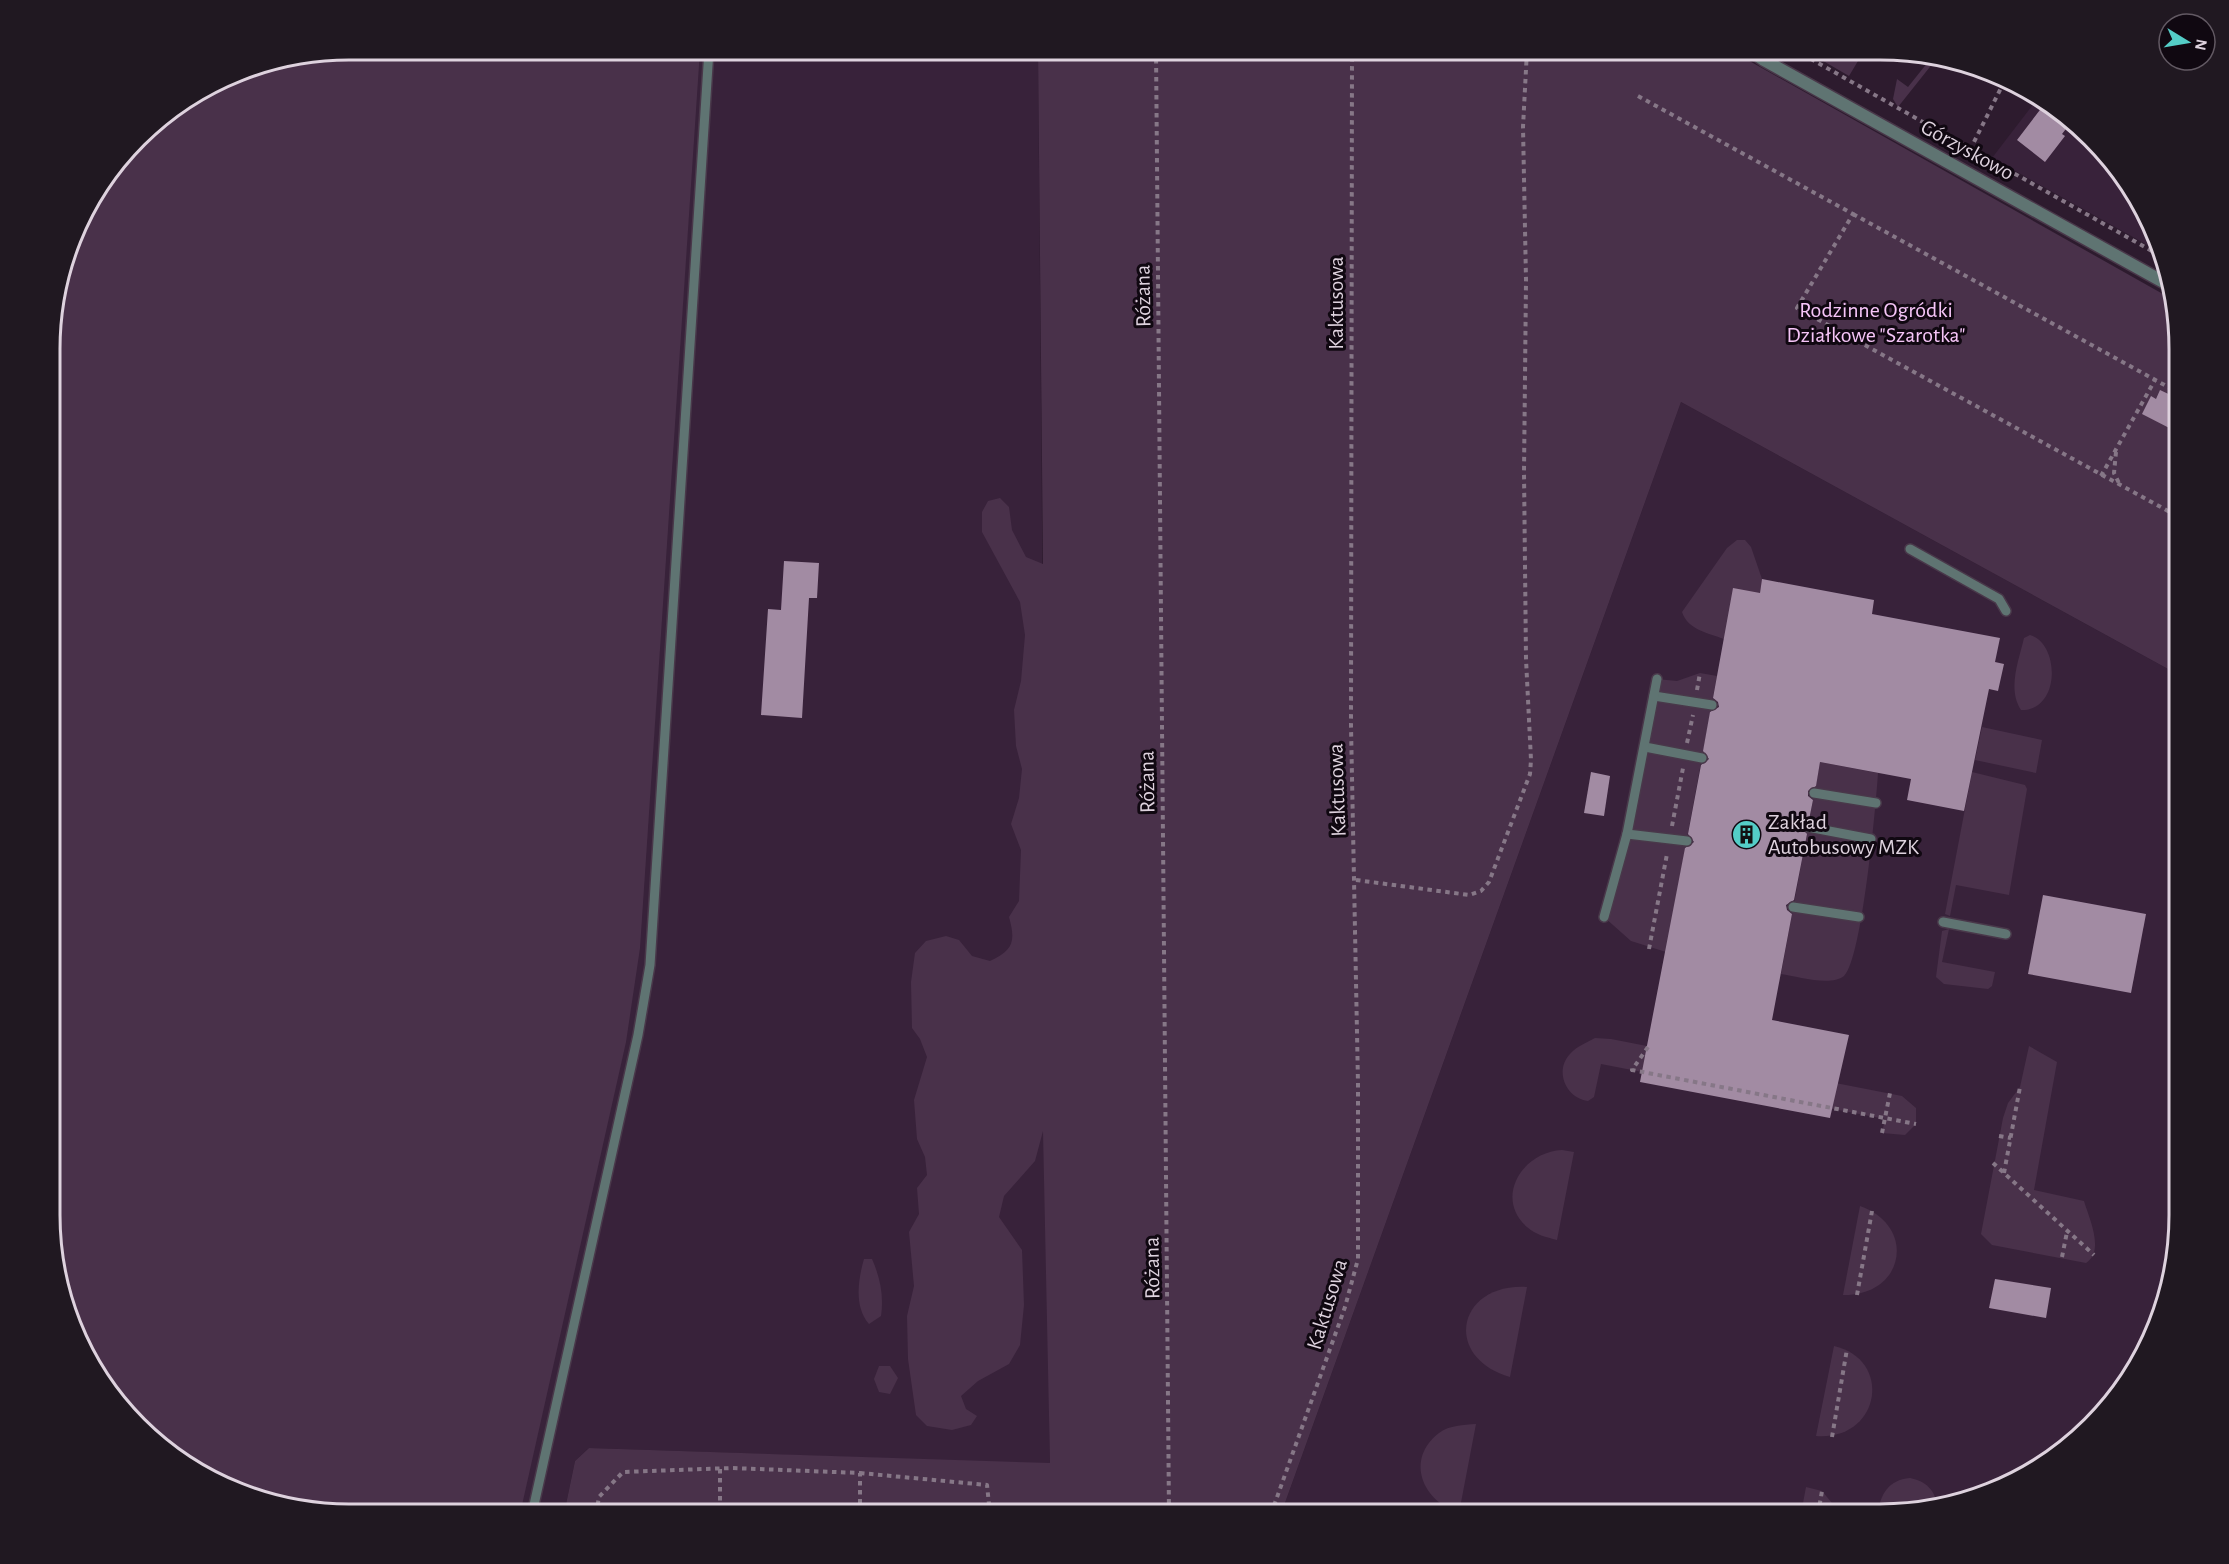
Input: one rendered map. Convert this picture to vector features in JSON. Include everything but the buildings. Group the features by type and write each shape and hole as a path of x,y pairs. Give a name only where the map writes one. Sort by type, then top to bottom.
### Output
{"street":[{"name":"Górzyskowo","path":"1764,60 2160,280"}],"lane":[{"path":"534,1504 638,1035 650,965 708,60"},
{"path":"1910,549 1999,599 2006,611"},
{"path":"1604,916 1627,834 1657,679"},
{"path":"1654,696 1712,705"},
{"path":"1645,747 1702,758"},
{"path":"1814,793 1875,803"},
{"path":"1808,827 1871,839"},
{"path":"1627,834 1687,841"},
{"path":"1793,907 1859,917"},
{"path":"1943,922 2006,934"}],"path":[{"name":"Różana","path":"1156,60 1169,1504"},
{"name":"Kaktusowa","path":"1275,1504 1345,1307 1358,1259 1356,880 1351,726 1352,60"},
{"path":"1356,880 1468,895 1481,891 1489,882 1530,774 1524,472 1526,280 1523,127 1526,60"},
{"path":"1812,60 2152,251"},
{"path":"1962,170 2002,87"},
{"path":"1638,96 2169,388"},
{"path":"1853,213 1797,308 2169,512"},
{"path":"2101,476 2155,380"},
{"path":"2116,449 2114,473 2120,486"},
{"path":"1649,949 1700,673"},
{"path":"1648,1047 1632,1070 1916,1124"},
{"path":"2004,1173 2020,1087"},
{"path":"1882,1133 1890,1093"},
{"path":"1999,1136 2011,1138"},
{"path":"1993,1163 2094,1255"},
{"path":"1857,1295 1872,1210"},
{"path":"2062,1257 2067,1231"},
{"path":"1832,1437 1847,1349"},
{"path":"720,1468 720,1504"},
{"path":"598,1504 599,1497 623,1472 720,1468 860,1473 987,1485 989,1504"},
{"path":"860,1473 860,1504"},
{"path":"1820,1504 1822,1491"}],"shaded area":[{"path":"349,60 1038,60 1050,1464 589,1448 575,1461 566,1504 349,1504 311,1502 274,1494 238,1482 204,1465 158,1432 132,1406 109,1376 82,1326 70,1290 62,1253 60,1215 60,349 62,311 75,256 90,221 109,188 132,158 158,132 204,99 238,82 274,70 311,62"},
{"path":"2033,104 2071,132 2097,158 2130,204 2150,247 1992,158"},
{"path":"1681,402 2169,670 2169,1215 2167,1253 2154,1308 2130,1360 2097,1406 2071,1432 2025,1465 1991,1482 1955,1494 1918,1502 1880,1504 1285,1504"}],"green space":[{"path":"349,60 699,60 640,948 626,1042 522,1504 311,1502 256,1489 204,1465 158,1432 132,1406 99,1360 82,1326 70,1290 62,1253 60,1215 60,349 62,311 70,274 82,238 99,204 120,173 158,132 173,120 204,99 238,82 274,70 311,62"},
{"name":"Rodzinne Ogródki Działkowe \"Szarotka\"","path":"1038,60 1748,60 2163,294 2167,311 2169,349 2169,670 1681,402 1285,1504 566,1504 575,1461 589,1448 1050,1463 1043,1131 1035,1161 1004,1196 999,1217 1022,1250 1024,1305 1020,1345 1009,1364 978,1381 961,1396 966,1409 977,1416 971,1425 952,1430 927,1426 916,1415 908,1359 907,1316 914,1286 909,1232 919,1214 917,1188 927,1175 925,1157 917,1139 914,1100 927,1057 920,1039 912,1028 911,982 915,953 926,941 946,936 959,940 972,956 990,961 1004,953 1011,944 1012,933 1009,917 1019,901 1021,850 1011,824 1019,798 1022,769 1016,746 1014,710 1021,681 1025,635 1020,602 982,532 982,512 988,501 1000,498 1009,507 1012,530 1026,557 1043,564"},
{"path":"1822,60 1859,60 1849,76"},
{"path":"1927,64 1932,65 1898,107 1893,99 1897,79 1908,87"},
{"path":"1737,540 1745,540 1751,547 1762,579 1760,593 1724,639 1694,627 1682,612 1727,548"},
{"path":"2030,635 2040,641 2047,650 2052,676 2044,700 2034,707 2021,710 2015,693 2015,674 2024,638"},
{"path":"1700,673 1717,676 1666,952 1631,941 1604,917 1627,834 1657,679 1677,681"},
{"path":"1982,727 2042,740 2036,773 1975,760"},
{"path":"1820,762 1878,773 1867,880 1857,942 1851,964 1844,976 1830,981 1781,974"},
{"path":"1972,772 2025,785 2027,789 2009,895 1956,885 1950,916 1945,914"},
{"path":"1949,929 1942,962 1995,972 1992,986 1988,989 1944,984 1936,977 1942,931"},
{"path":"1595,1038 1611,1039 1902,1096 1916,1108 1916,1124 1905,1135 1882,1133 1885,1119 1601,1064 1594,1097 1588,1101 1580,1099 1568,1089 1563,1076 1563,1068 1565,1061 1573,1051"},
{"path":"2029,1046 2057,1062 2034,1190 2084,1201 2095,1243 2092,1258 2086,1263 1992,1245 1981,1234 2003,1118 2008,1103 2020,1087"},
{"path":"1562,1150 1574,1152 1557,1240 1538,1234 1527,1227 1517,1215 1513,1203 1513,1190 1517,1178 1535,1159"},
{"path":"1860,1206 1878,1216 1890,1228 1896,1243 1896,1258 1891,1273 1880,1284 1864,1292 1843,1295"},
{"path":"864,1259 872,1259 882,1294 881,1316 869,1324 859,1302 859,1284"},
{"path":"1527,1287 1510,1377 1488,1367 1474,1354 1467,1339 1467,1323 1473,1308 1485,1297 1503,1289"},
{"path":"1834,1346 1853,1354 1866,1367 1872,1382 1872,1398 1866,1413 1854,1426 1838,1434 1816,1436"},
{"path":"879,1366 890,1366 898,1378 890,1394 879,1392 874,1379"},
{"path":"1476,1424 1461,1504 1442,1504 1427,1489 1422,1478 1423,1455 1429,1443 1439,1433 1457,1426"},
{"path":"1910,1478 1921,1482 1929,1488 1935,1498 1918,1502 1880,1504 1887,1489 1902,1479"},
{"path":"1806,1487 1822,1491 1833,1504 1803,1504"}],"place":[{"name":"Zakład Autobusowy MZK","path":"1747,834"}]}
